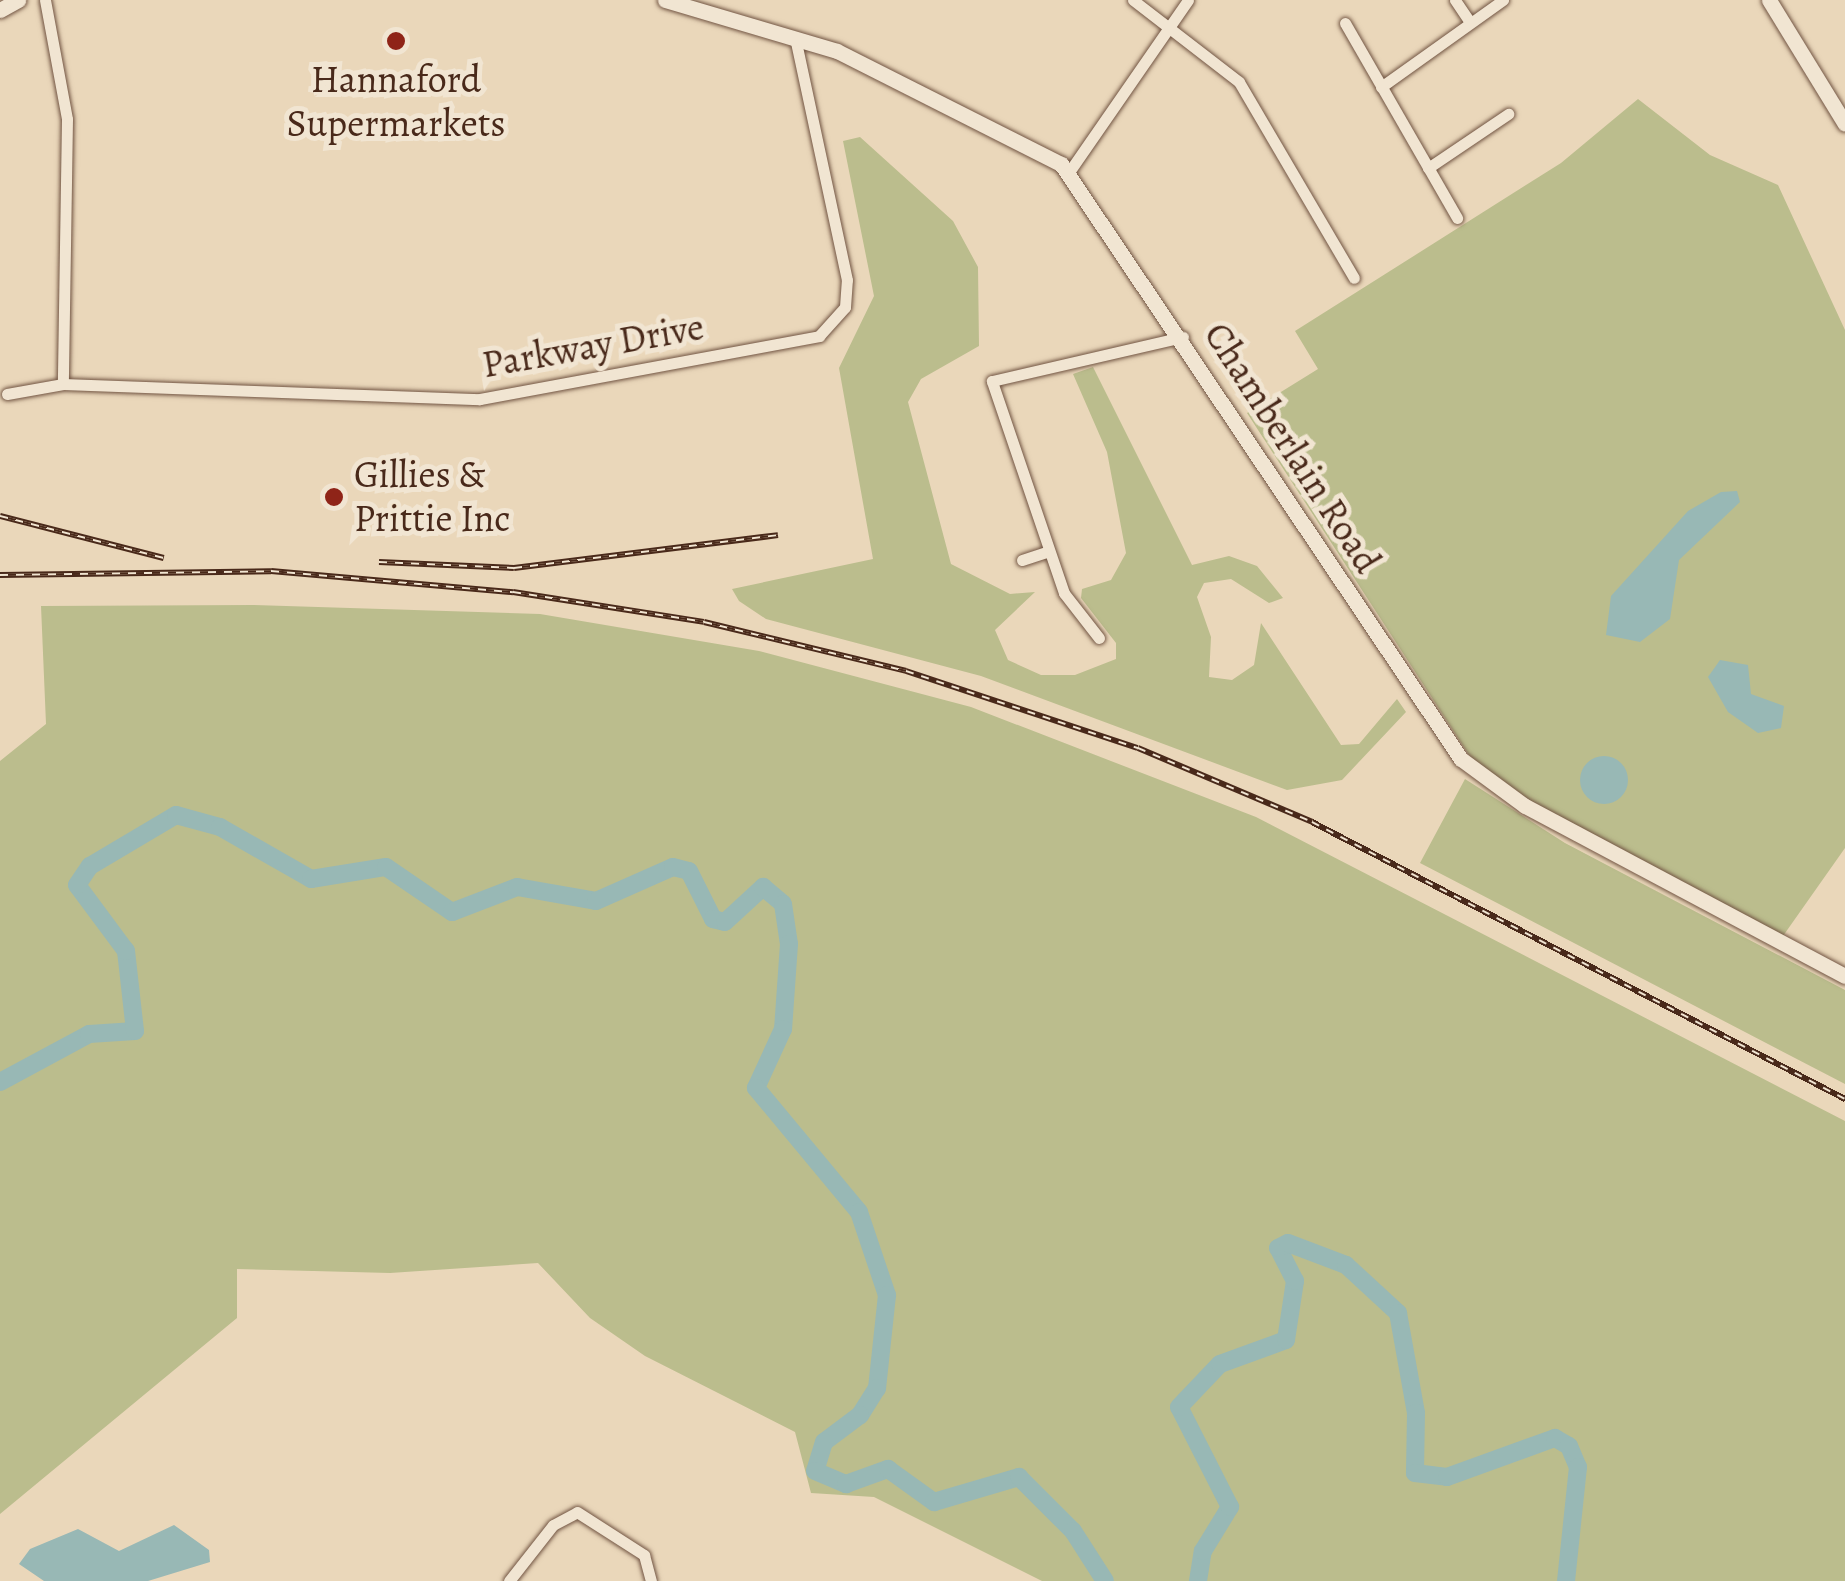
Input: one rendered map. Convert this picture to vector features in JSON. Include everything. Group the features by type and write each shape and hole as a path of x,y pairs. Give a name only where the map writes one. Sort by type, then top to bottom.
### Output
{"street":[{"path":"0,10 18,0"},
{"path":"46,0 67,119 63,384"},
{"name":"Chamberlain Road","path":"664,0 795,38 914,85 1069,172 1460,759 1524,806 1845,976"},
{"path":"1134,0 1171,25 1239,82 1354,278"},
{"path":"1069,172 1188,0"},
{"path":"1454,0 1470,22"},
{"path":"1381,87 1503,0"},
{"path":"1769,0 1843,114"},
{"path":"1345,23 1457,218"},
{"name":"Parkway Drive","path":"7,394 63,384 480,399 819,336 840,316 848,288 795,38"},
{"path":"1428,168 1508,114"},
{"path":"1099,638 1072,609 992,381 1182,338"},
{"path":"1022,560 1049,551"},
{"path":"509,1581 552,1525 576,1512 644,1555 652,1581"}],"green space":[{"path":"1638,99 1710,155 1778,185 1845,330 1845,848 1783,936 1519,795 1471,758 1247,413 1318,369 1295,331 1561,163"},
{"path":"860,137 953,221 978,267 979,346 921,379 908,402 951,564 1010,594 1035,592 995,630 1008,660 1041,675 1075,675 1116,659 1116,643 1081,598 1082,589 1111,580 1126,553 1107,452 1073,374 1093,367 1192,565 1229,556 1257,566 1283,598 1269,603 1231,579 1204,583 1197,597 1211,637 1209,677 1232,680 1254,665 1261,623 1341,745 1359,744 1397,699 1406,712 1342,780 1287,790 981,676 766,619 739,601 732,589 873,559 839,368 874,296 843,141"},
{"path":"253,605 540,614 759,651 971,707 1256,817 1845,1121 1845,1581 1042,1581 874,1497 811,1493 795,1432 645,1356 590,1318 538,1263 390,1273 237,1269 237,1318 0,1514 0,761 46,724 41,606"},
{"path":"1465,779 1565,843 1845,990 1845,1084 1420,863"}],"water":[{"path":"1737,491 1740,502 1679,560 1670,619 1640,642 1606,635 1611,596 1688,511 1721,492"},
{"path":"1720,660 1748,665 1751,694 1784,706 1781,728 1758,733 1728,712 1708,677"},
{"path":"1604,756 1621,763 1628,780 1621,797 1604,804 1587,797 1580,780 1587,763"},
{"path":"174,1525 209,1550 210,1562 148,1581 44,1581 19,1564 30,1549 78,1529 119,1551"}],"waterway":[{"path":"0,1082 89,1034 135,1031 126,951 77,885 90,866 176,815 220,827 311,879 386,867 452,912 517,887 596,901 673,867 689,871 713,919 725,922 763,887 783,904 789,944 783,1029 756,1088 859,1212 887,1295 877,1388 860,1415 824,1442 815,1471 846,1484 888,1469 934,1502 1019,1477 1073,1531 1105,1581"},
{"path":"1198,1581 1203,1551 1230,1507 1179,1407 1220,1364 1286,1340 1295,1281 1278,1248 1288,1243 1346,1265 1398,1313 1416,1413 1415,1473 1447,1477 1555,1438 1569,1446 1578,1467 1566,1581"}],"railway":[{"path":"0,516 164,558"},
{"path":"379,562 514,568 778,535"},
{"path":"0,575 271,571 513,592 704,622 906,671 1138,748 1312,822 1845,1099"}],"place":[{"name":"Hannaford Supermarkets","path":"396,41"},
{"name":"Gillies & Prittie Inc","path":"334,497"}]}
